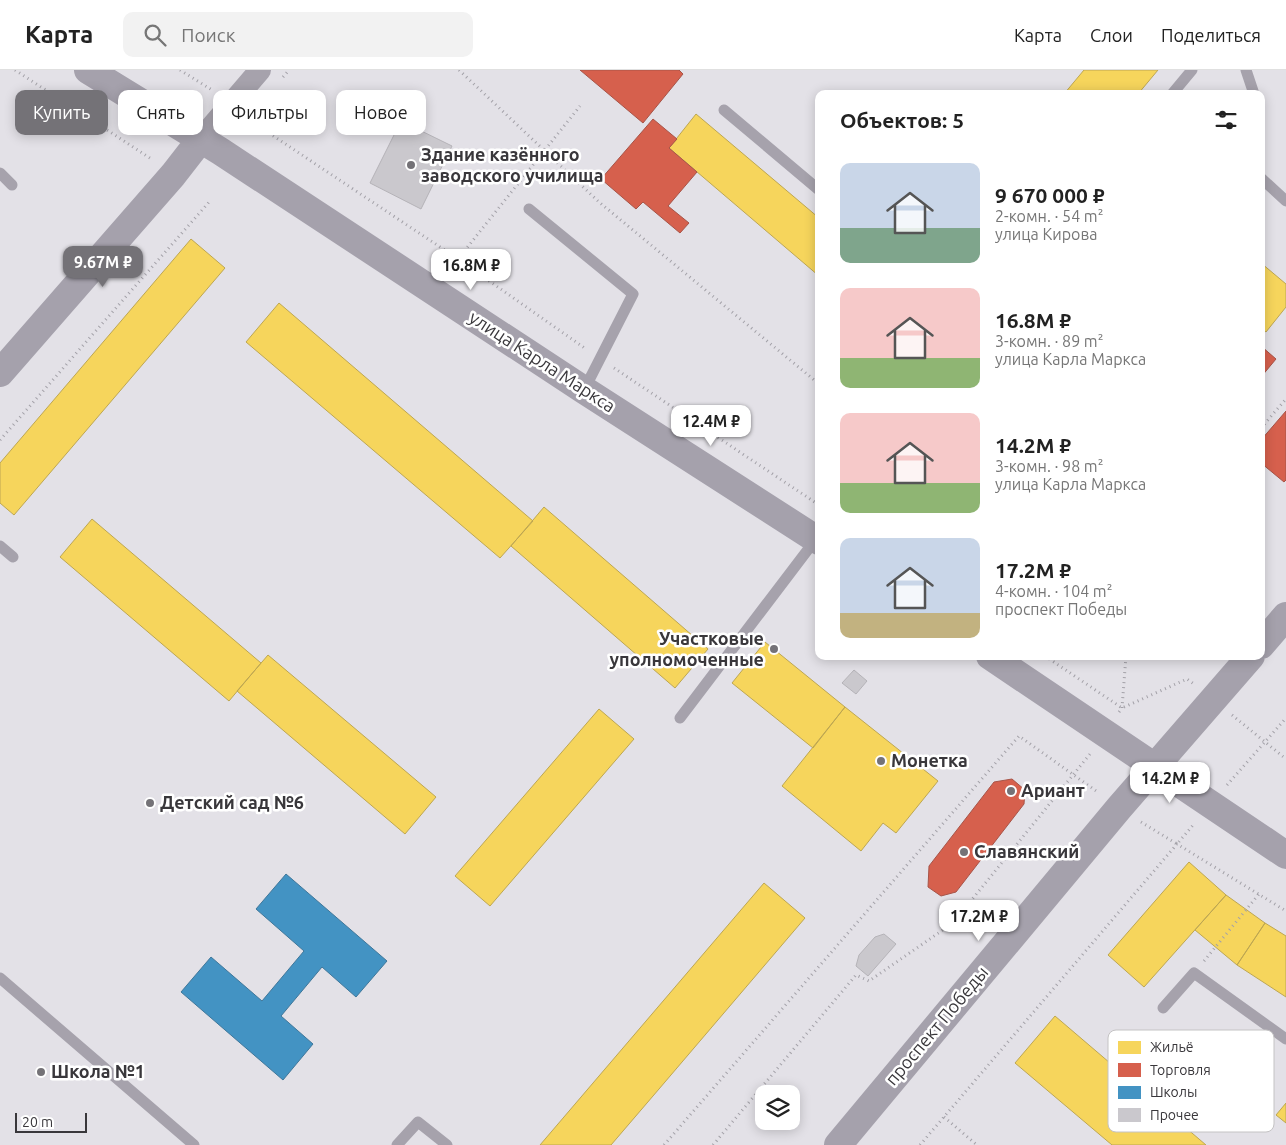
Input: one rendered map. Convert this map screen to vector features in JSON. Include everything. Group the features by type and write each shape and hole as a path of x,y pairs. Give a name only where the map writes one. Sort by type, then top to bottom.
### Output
{"main road":[{"name":"улица Карла Маркса","path":"88,70 201,139 815,539"},
{"path":"0,373 173,175 201,139"},
{"path":"1265,640 1286,616"},
{"path":"996,660 1286,855"},
{"name":"проспект Победы","path":"838,1145 1119,808 1248,660"}],"street":[{"path":"244,90 260,70"},
{"path":"201,139 213,126"}],"lane":[{"path":"1175,90 1192,70"},
{"path":"1246,70 1253,90"},
{"path":"724,110 815,187"},
{"path":"0,173 12,185"},
{"path":"1265,182 1286,201"},
{"path":"529,209 633,294 601,360 584,390"},
{"path":"680,718 815,543"},
{"path":"0,546 13,556"},
{"path":"1163,1008 1194,973 1286,1038"},
{"path":"0,978 194,1145"},
{"path":"397,1145 418,1122 447,1145"}],"path":[{"path":"15,70 146,155 173,175"},
{"path":"180,70 213,91"},
{"path":"458,70 599,202 815,381"},
{"path":"458,259 580,106"},
{"path":"272,135 458,259 601,360 815,502"},
{"path":"0,440 210,201"},
{"path":"1265,423 1286,399"},
{"path":"1051,660 1122,708"},
{"path":"920,1145 1210,804 1286,718"},
{"path":"664,1145 1019,736 1119,808 1286,911"},
{"path":"713,1145 856,976 869,981 952,923 1074,775"},
{"path":"1194,973 1259,894"},
{"path":"944,1117 977,1145"}],"building: Жильё":[{"path":"1084,70 1158,70 1141,90 1067,90"},
{"path":"696,114 815,215 815,273 669,148"},
{"path":"191,239 225,268 14,515 0,503 0,463"},
{"path":"1265,266 1286,284 1286,307 1266,332"},
{"path":"279,303 533,521 500,558 246,342"},
{"path":"544,507 708,649 675,688 511,546"},
{"path":"92,519 261,663 229,701 60,557"},
{"path":"765,642 845,707 813,748 732,683"},
{"path":"268,655 436,797 405,834 237,691"},
{"path":"845,707 938,781 896,833 883,823 861,851 782,786"},
{"path":"599,709 634,739 490,906 455,876"},
{"path":"1189,862 1226,895 1144,987 1108,955"},
{"path":"764,883 805,918 659,1089 611,1145 540,1145"},
{"path":"1226,895 1265,923 1237,965 1195,930"},
{"path":"1265,923 1286,936 1286,997 1237,965"},
{"path":"1055,1016 1108,1061 1108,1132 1191,1132 1206,1145 1112,1145 1015,1063"},
{"path":"1286,1103 1286,1123 1276,1115"}],"building: Торговля":[{"path":"580,70 679,70 683,74 643,123"},
{"path":"653,119 677,139 669,148 697,172 668,206 689,223 680,233 643,202 636,209 601,179"},
{"path":"1265,349 1276,359 1265,372"},
{"path":"1286,411 1286,480 1284,482 1265,466 1265,435"},
{"name":"Славянский","path":"1012,779 1025,790 1024,804 956,892 941,896 928,887 929,866 994,782"}],"building: Школы":[{"path":"286,874 387,961 356,997 322,967 281,1016 313,1044 283,1080 181,992 211,957 262,1001 304,951 256,909"}],"building: Прочее":[{"name":"Здание казённого заводского училища","path":"426,133 452,146 421,209 370,183 394,135 426,135"},
{"path":"854,670 867,681 856,694 842,683"},
{"path":"884,934 896,944 868,976 856,966 859,955 875,937"}],"place":[{"name":"Здание казённого заводского училища","path":"411,165"},
{"name":"Участковые уполномоченные","path":"774,649"},
{"name":"Монетка","path":"881,761"},
{"name":"Ариант","path":"1011,791"},
{"name":"Детский сад №6","path":"150,803"},
{"name":"Славянский","path":"964,852"},
{"name":"Школа №1","path":"41,1072"}]}
